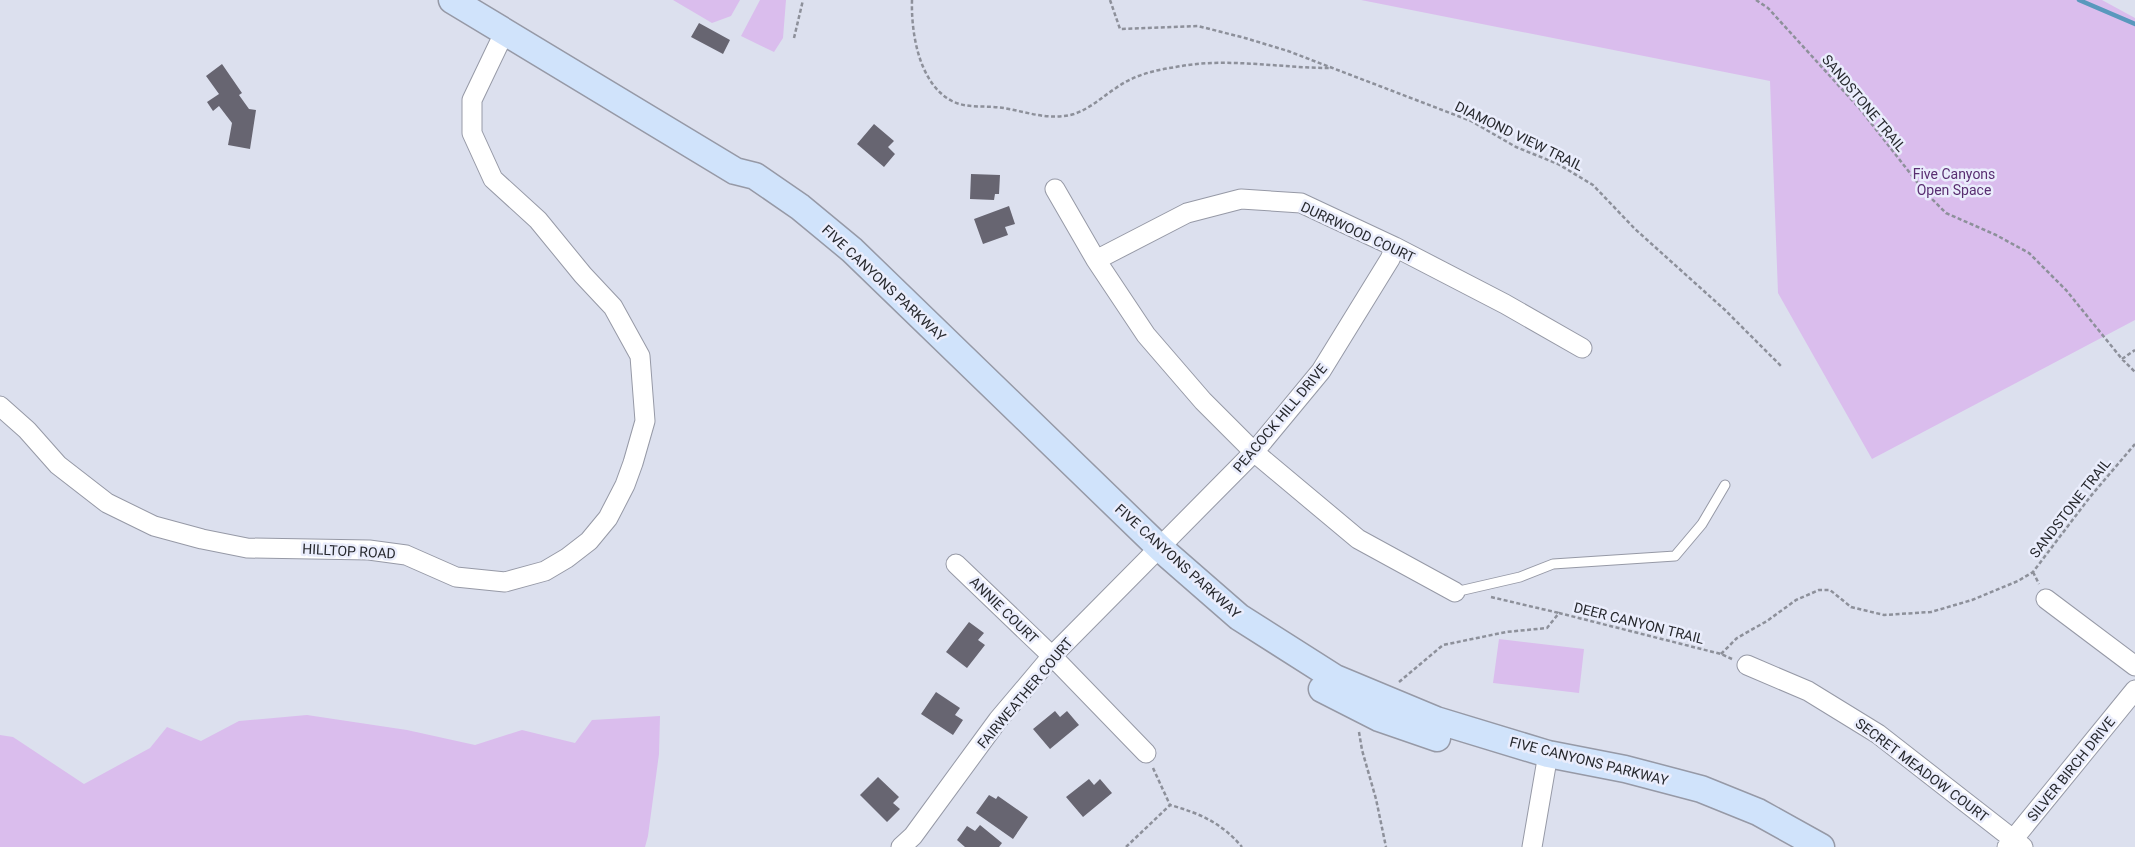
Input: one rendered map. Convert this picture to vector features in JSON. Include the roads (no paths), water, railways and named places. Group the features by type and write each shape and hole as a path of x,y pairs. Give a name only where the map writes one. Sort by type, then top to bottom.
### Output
{"main road":[{"name":"FIVE CANYONS PARKWAY","path":"452,0 734,171 745,188 833,254 1073,484 1155,555 1227,626 1294,672 1383,709 1443,740 1547,760 1625,769 1701,790 1758,812 1822,847"},
{"name":"FIVE CANYONS PARKWAY","path":"1547,760 1685,797 1771,834 1795,847"}],"street":[{"name":"HILLTOP ROAD","path":"0,406 26,430 58,465 107,502 154,526 164,529 247,548 369,550 406,555 456,577 505,582 545,571 566,558 588,541 608,518 634,463 645,421 640,356 613,307 583,275 538,220 493,179 472,133 472,100 504,33"},
{"path":"1055,189 1096,260 1146,335 1203,401 1254,452 1358,539 1455,592"},
{"name":"DURRWOOD COURT","path":"1096,260 1187,213 1241,199 1301,203 1395,247 1505,304 1582,348"},
{"name":"PEACOCK HILL DRIVE","path":"1155,555 1254,452 1321,371 1390,259 1395,247"},
{"name":"FAIRWEATHER COURT","path":"901,847 913,836 998,720 1052,656 1155,555"},
{"name":"ANNIE COURT","path":"956,564 1052,656 1146,753"},
{"path":"2046,599 2135,666"},
{"name":"SECRET MEADOW COURT","path":"1747,665 1808,691 1878,734 2014,844"},
{"name":"SILVER BIRCH DRIVE","path":"2014,844 2135,690"},
{"path":"1532,847 1547,760"}],"lane":[{"path":"1455,592 1520,577 1553,564 1674,556 1702,524 1726,485"}],"waterway":[{"path":"2079,0 2135,24"}],"park label":[{"name":"Five Canyons Open Space","path":"1954,182"}]}
